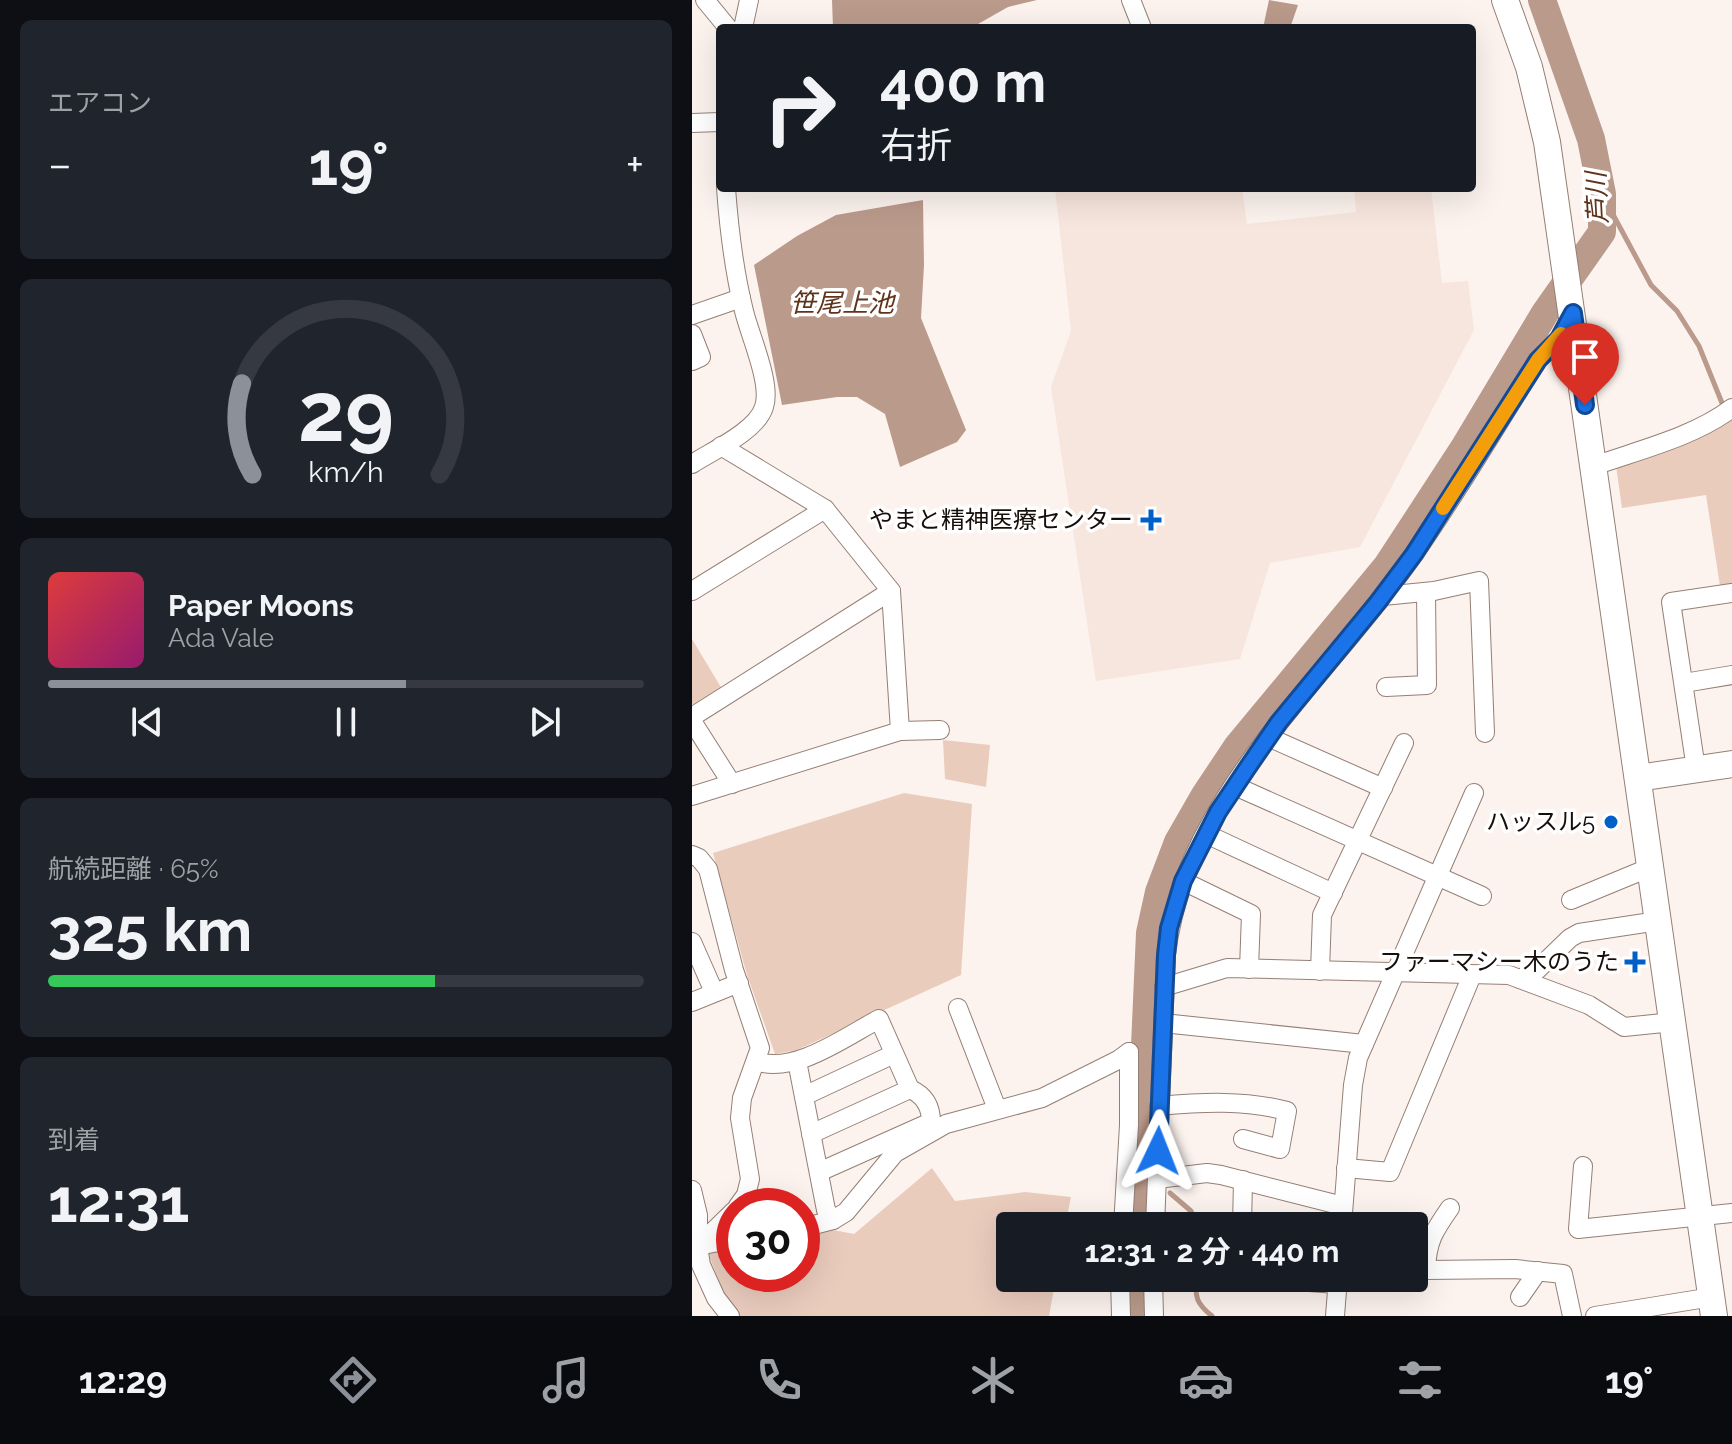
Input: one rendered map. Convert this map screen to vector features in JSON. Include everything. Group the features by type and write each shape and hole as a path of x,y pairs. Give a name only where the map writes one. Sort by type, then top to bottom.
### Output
{"street":[{"path":"705,0 725,24"},
{"path":"744,24 749,0"},
{"path":"1131,0 1140,24"},
{"path":"1505,0 1515,23 1540,108 1563,246 1713,1307 1600,1316"},
{"path":"692,123 716,122"},
{"path":"692,464 759,419 765,406 765,387 741,298 729,234 726,192"},
{"path":"692,315 741,298"},
{"path":"1156,1212 1164,987 1169,928 1183,881 1206,834 1268,737 1414,554 1538,360 1559,339 1572,306"},
{"path":"692,334 701,357 692,361"},
{"path":"1594,466 1726,413"},
{"path":"721,446 825,509 891,591 900,731"},
{"path":"692,591 825,509"},
{"path":"1383,596 1426,592 1479,581 1485,733"},
{"path":"732,784 692,719 891,591"},
{"path":"1386,687 1427,685 1426,592"},
{"path":"1696,769 1671,602 1732,593"},
{"path":"1684,683 1732,675"},
{"path":"692,796 900,731 940,730"},
{"path":"1268,737 1383,788"},
{"path":"1320,971 1322,915 1404,743"},
{"path":"1638,778 1732,764"},
{"path":"1235,786 1482,896"},
{"path":"1343,1212 1353,1085 1364,1044 1474,793"},
{"path":"1206,834 1333,893"},
{"path":"696,863 708,869 760,1048 742,1098 740,1118 750,1179 748,1188"},
{"path":"1571,900 1651,867"},
{"path":"1183,881 1251,914 1249,969"},
{"path":"1520,979 1537,970 1579,933 1658,921"},
{"path":"692,942 711,985"},
{"path":"1164,987 1227,968 1509,975 1589,1005 1624,1027 1673,1022"},
{"path":"1346,1168 1390,1172 1472,975"},
{"path":"692,1002 739,983"},
{"path":"958,1008 997,1109"},
{"path":"756,1061 768,1066 797,1061 879,1019 910,1089 922,1094 931,1112 931,1122 819,1172"},
{"path":"1163,1023 1364,1044"},
{"path":"820,1223 833,1220 854,1205 895,1153 946,1124 1042,1098 1129,1052 1162,1052"},
{"path":"1124,1212 1129,1052"},
{"path":"804,1096 894,1054"},
{"path":"797,1061 826,1210 833,1220"},
{"path":"811,1134 910,1089"},
{"path":"1159,1106 1211,1102 1269,1106 1287,1111 1280,1149 1243,1139"},
{"path":"1583,1166 1578,1229 1732,1213"},
{"path":"1157,1179 1207,1173 1343,1206"},
{"path":"1242,1212 1243,1180"},
{"path":"692,1190 698,1215 695,1247 716,1298 730,1316"},
{"path":"1450,1208 1427,1247 1426,1270 1563,1274 1572,1316"},
{"path":"695,1247 716,1228"},
{"path":"695,1247 716,1243"},
{"path":"1520,1297 1538,1271"},
{"path":"1120,1292 1121,1316"},
{"path":"1153,1292 1154,1316"},
{"path":"1335,1315 1336,1292"}],"shaded area":[{"path":"1055,192 1243,192 1247,224 1356,212 1354,192 1431,192 1442,283 1468,281 1474,330 1360,547 1270,563 1240,659 1096,681 1051,387 1071,331"},
{"path":"1732,415 1732,584 1720,586 1706,495 1622,508 1616,466"},
{"path":"692,639 722,689 696,705 692,704"},
{"path":"943,740 990,745 986,787 945,779"},
{"path":"904,793 972,804 961,975 797,1050 775,1054 747,975 713,853"},
{"path":"932,1168 955,1201 1025,1192 1071,1197 1068,1212 996,1212 996,1292 1053,1292 1049,1316 737,1316 726,1299 723,1292 820,1292 820,1233 833,1230 854,1234"},
{"path":"716,1252 716,1273 708,1253"}],"water":[{"path":"832,0 1037,0 1008,7 978,24 833,24"},
{"path":"1269,0 1298,5 1291,24 1264,24"},
{"name":"笹尾上池","path":"923,200 921,318 966,430 957,442 900,467 885,414 857,397 782,405 754,265 836,215"}],"waterway":[{"name":"芦川","path":"1138,1212 1150,933 1159,892 1178,842 1237,747 1387,566 1464,448 1545,313 1602,232 1602,194 1591,139 1542,0"},
{"path":"1602,194 1651,285 1677,311 1699,346 1724,408"},
{"path":"1170,1193 1191,1212"},
{"name":"芦川","path":"1136,1292 1136,1316"},
{"path":"1196,1292 1203,1308 1212,1316"}],"slow traffic":[{"path":"1443,508 1538,360 1561,334"}],"place":[{"name":"やまと精神医療センター","path":"1151,520"},
{"name":"ハッスル5","path":"1611,822"},
{"name":"ファーマシー木のうた","path":"1635,962"}],"route":[{"path":"1158,1151 1169,928 1179,890 1218,812 1279,722 1414,554 1538,360 1559,339 1573,313 1585,405"}]}
